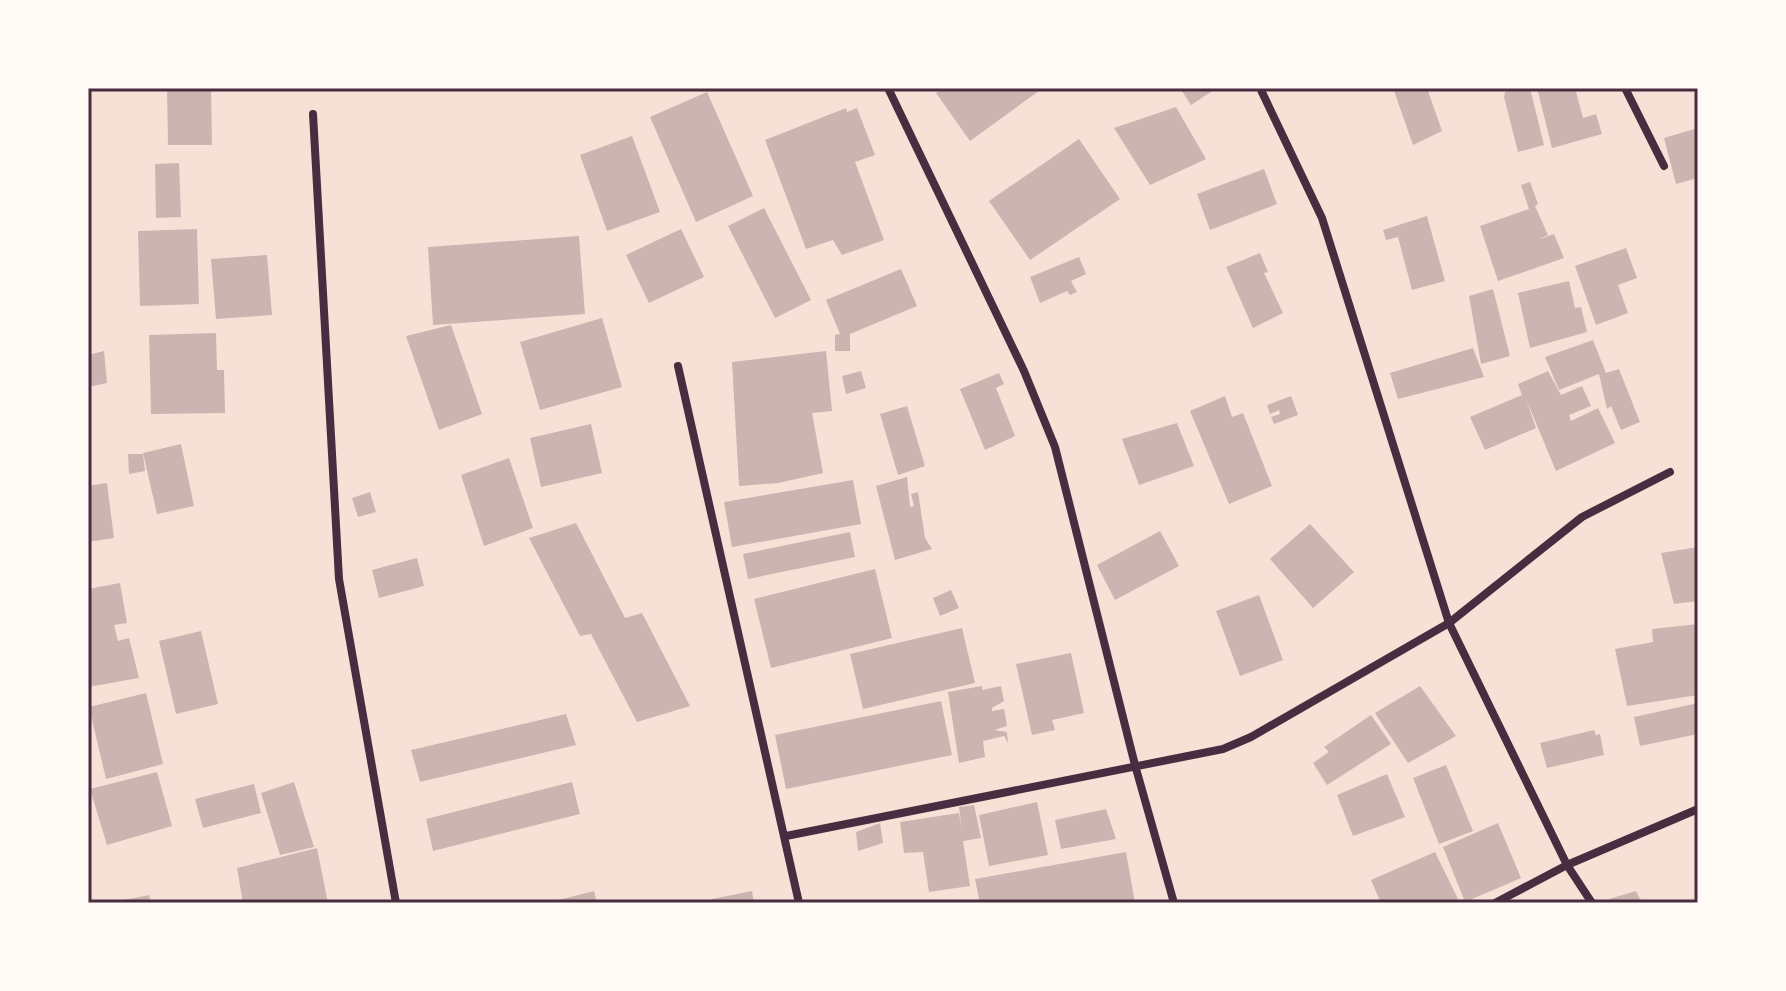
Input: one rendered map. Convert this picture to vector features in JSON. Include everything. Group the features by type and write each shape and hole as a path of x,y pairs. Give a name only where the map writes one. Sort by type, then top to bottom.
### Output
{"street":[{"path":"888,88 1041,408 1055,447 1135,765 1174,903"},
{"path":"1260,88 1322,218 1449,623 1567,865 1592,903"},
{"path":"1625,88 1664,166"},
{"path":"313,114 339,579 396,903"},
{"path":"678,366 799,903"},
{"path":"786,836 1135,765 1196,756 1251,737 1449,623 1582,517 1670,472"},
{"path":"1495,903 1567,865 1698,809"}],"building":[{"path":"167,88 211,88 212,145 168,145"},
{"path":"943,88 1043,88 970,141 936,93"},
{"path":"1180,88 1217,88 1191,105"},
{"path":"1393,88 1427,88 1442,131 1413,145"},
{"path":"1530,88 1544,145 1518,152 1504,97 1505,92"},
{"path":"1537,88 1575,88 1583,118 1596,114 1602,134 1552,148"},
{"path":"707,92 753,196 696,222 650,117"},
{"path":"1176,107 1206,159 1150,185 1114,128"},
{"path":"846,108 847,112 857,108 875,155 855,162 884,240 842,255 833,240 806,249 765,140"},
{"path":"1698,128 1698,178 1676,184 1664,138"},
{"path":"632,136 660,212 607,231 580,155"},
{"path":"1079,139 1120,199 1030,260 989,201"},
{"path":"179,163 181,217 156,218 155,164"},
{"path":"1264,169 1277,204 1210,230 1197,194"},
{"path":"1530,182 1538,204 1535,206 1548,235 1537,240 1554,234 1564,258 1498,281 1480,226 1529,209 1521,185"},
{"path":"764,208 811,300 775,318 728,226"},
{"path":"1427,216 1445,281 1412,290 1398,237 1386,240 1383,230"},
{"path":"197,229 199,304 140,306 138,231"},
{"path":"681,229 704,277 649,303 626,255"},
{"path":"579,236 585,314 433,325 428,247"},
{"path":"1626,248 1637,278 1618,285 1628,313 1596,325 1575,266"},
{"path":"1260,253 1268,272 1264,273 1283,313 1253,328 1226,267"},
{"path":"267,255 272,315 216,319 211,259"},
{"path":"1079,257 1086,274 1071,281 1077,292 1070,295 1067,291 1040,303 1030,277"},
{"path":"901,269 917,306 850,334 850,351 835,351 835,335 840,334 826,300"},
{"path":"1569,281 1575,308 1581,307 1587,332 1530,348 1518,293"},
{"path":"1493,289 1510,356 1481,364 1469,296"},
{"path":"602,318 622,387 540,410 520,342"},
{"path":"451,325 482,414 439,430 406,336"},
{"path":"216,333 217,370 224,370 225,413 151,414 149,335"},
{"path":"1593,340 1606,373 1619,369 1640,422 1621,430 1611,406 1607,409 1599,374 1559,390 1545,357"},
{"path":"1473,348 1484,377 1398,399 1390,373"},
{"path":"104,351 107,383 88,387 88,355"},
{"path":"826,351 832,411 812,413 823,473 778,483 739,486 732,362"},
{"path":"861,371 866,388 846,394 842,376"},
{"path":"1548,371 1561,395 1582,386 1591,406 1569,415 1571,421 1598,408 1615,443 1556,471 1526,399 1536,428 1485,450 1470,417 1522,395 1518,384"},
{"path":"999,373 1004,384 996,388 1015,436 985,450 960,389"},
{"path":"1225,396 1232,417 1243,413 1272,486 1229,504 1190,411"},
{"path":"1291,396 1298,415 1274,424 1271,417 1280,414 1279,410 1270,414 1267,405"},
{"path":"907,406 925,466 898,475 880,414"},
{"path":"1177,423 1194,466 1139,485 1122,439"},
{"path":"591,424 602,473 541,487 530,438"},
{"path":"181,444 194,506 157,514 143,453"},
{"path":"128,454 143,454 145,471 129,474"},
{"path":"509,458 533,528 484,546 461,475"},
{"path":"907,477 910,507 914,506 911,494 918,492 925,538 932,549 895,560 876,486"},
{"path":"853,480 861,524 732,547 724,502"},
{"path":"107,483 114,538 88,542 88,486"},
{"path":"370,492 376,512 358,517 352,498"},
{"path":"576,523 625,618 642,613 690,706 637,722 591,634 580,636 529,538"},
{"path":"1310,524 1354,572 1313,608 1270,559"},
{"path":"1160,531 1179,566 1115,600 1097,565"},
{"path":"850,532 855,557 748,579 743,554"},
{"path":"1698,547 1698,601 1674,604 1661,553"},
{"path":"417,558 424,586 379,598 372,570"},
{"path":"875,569 892,638 771,668 754,599"},
{"path":"120,583 127,623 114,625 118,641 129,638 139,678 88,687 88,589"},
{"path":"951,590 959,608 940,616 933,598"},
{"path":"1259,595 1283,660 1240,676 1216,611"},
{"path":"1698,624 1698,695 1627,706 1615,649 1653,642 1652,629"},
{"path":"962,628 975,683 863,709 850,654"},
{"path":"201,631 218,704 176,714 159,641"},
{"path":"1071,653 1084,713 1052,720 1055,730 1032,735 1016,664"},
{"path":"982,686 982,690 1001,686 1004,701 992,711 1004,709 1007,726 994,730 1007,732 1008,743 1004,736 983,741 985,757 959,763 948,692"},
{"path":"1420,686 1456,736 1408,763 1375,713"},
{"path":"146,693 163,764 106,779 89,707"},
{"path":"941,701 952,755 786,789 775,735"},
{"path":"1698,703 1698,734 1640,746 1634,717"},
{"path":"566,714 576,745 420,782 411,750"},
{"path":"1371,715 1391,744 1327,785 1313,763 1329,752 1324,747"},
{"path":"1594,730 1596,735 1600,734 1604,755 1547,768 1540,743"},
{"path":"1446,765 1473,831 1439,844 1413,778"},
{"path":"157,772 172,826 107,845 90,789"},
{"path":"1387,774 1405,817 1353,836 1337,795"},
{"path":"294,782 314,847 280,855 261,793"},
{"path":"572,782 580,814 433,851 426,819"},
{"path":"254,784 261,813 203,828 195,799"},
{"path":"1037,802 1048,855 989,866 979,815"},
{"path":"974,805 981,838 963,841 970,886 929,892 923,852 904,853 900,822 959,813 962,831 959,807"},
{"path":"1106,809 1116,839 1061,849 1055,820"},
{"path":"880,823 883,843 858,851 856,832"},
{"path":"1498,823 1521,878 1465,902 1443,847"},
{"path":"317,848 328,903 243,903 237,868"},
{"path":"1126,852 1135,903 980,903 975,879"},
{"path":"1435,852 1458,899 1447,903 1381,903 1371,880"},
{"path":"594,891 597,903 551,903 551,902"},
{"path":"752,891 754,903 713,903 712,899"},
{"path":"1636,891 1642,903 1611,903 1609,899"},
{"path":"149,895 151,903 114,903 114,902"}]}
